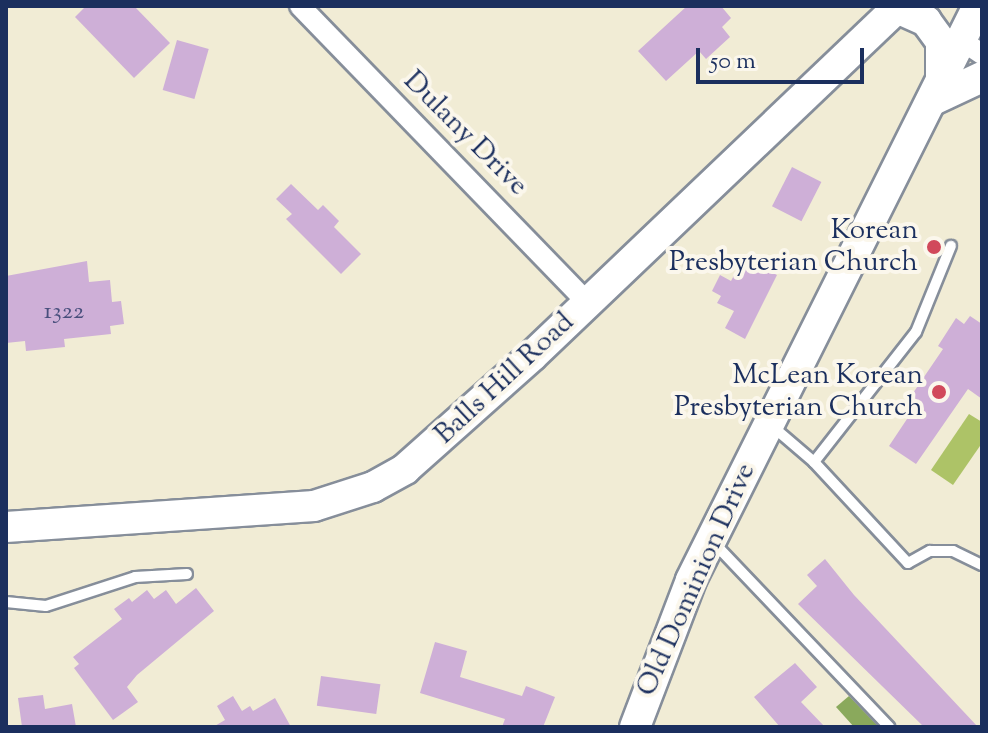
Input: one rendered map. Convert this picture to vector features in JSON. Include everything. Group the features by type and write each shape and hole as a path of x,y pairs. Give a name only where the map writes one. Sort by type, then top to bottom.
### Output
{"street":[{"name":"Dulany Drive","path":"300,6 588,303"},
{"name":"Old Dominion Drive","path":"635,727 660,650 711,540 935,93 971,47 978,6"},
{"name":"Balls Hill Road","path":"6,527 338,500 405,469 588,303 898,7"},
{"path":"898,7 926,21 941,42 944,59 935,93"},
{"path":"935,93 982,77"}],"lane":[{"path":"814,462 916,332 951,246"},
{"path":"769,423 814,462 908,563 930,551 953,551 982,565"},
{"path":"711,540 889,727"},
{"path":"6,602 46,606 135,577 187,574"}],"green space":[{"path":"969,414 982,422 982,443 953,485 931,470"},
{"path":"849,696 879,727 854,727 836,707"}],"building":[{"path":"86,6 134,6 170,43 134,78 75,17"},
{"path":"687,6 721,6 731,18 722,27 730,37 706,59 699,51 666,81 638,51"},
{"path":"177,40 209,49 194,99 163,90"},
{"path":"792,167 821,182 801,221 772,206"},
{"path":"291,184 318,210 323,205 339,221 334,227 361,254 341,274 286,219 292,214 276,199"},
{"path":"743,258 777,275 745,339 725,328 734,311 717,303 721,296 712,291 720,275 731,281"},
{"path":"87,261 89,282 110,280 112,302 121,301 124,324 110,326 111,334 64,339 65,347 26,351 25,341 6,343 6,276"},
{"name":"McLean Korean Presbyterian Church","path":"970,316 982,324 982,399 968,389 916,464 889,446 919,401 911,396 943,349 938,346 956,318 964,324"},
{"path":"825,559 854,595 978,727 924,727 798,604 817,586 807,575"},
{"path":"196,588 214,611 137,675 127,687 138,702 113,720 74,668 79,664 73,657 122,619 114,609 129,598 132,602 147,590 154,599 166,590 176,604"},
{"path":"435,642 467,651 460,677 522,696 526,686 555,697 543,727 502,727 505,719 420,693"},
{"path":"795,663 817,687 801,702 825,727 780,727 754,697"},
{"path":"321,676 380,684 376,714 317,706"},
{"path":"43,695 45,709 72,704 76,727 22,727 18,698"},
{"path":"233,696 242,711 250,706 253,711 275,698 291,727 213,727 225,720 217,706"}],"place":[{"name":"Korean Presbyterian Church","path":"934,247"},
{"name":"McLean Korean Presbyterian Church","path":"939,392"}]}
